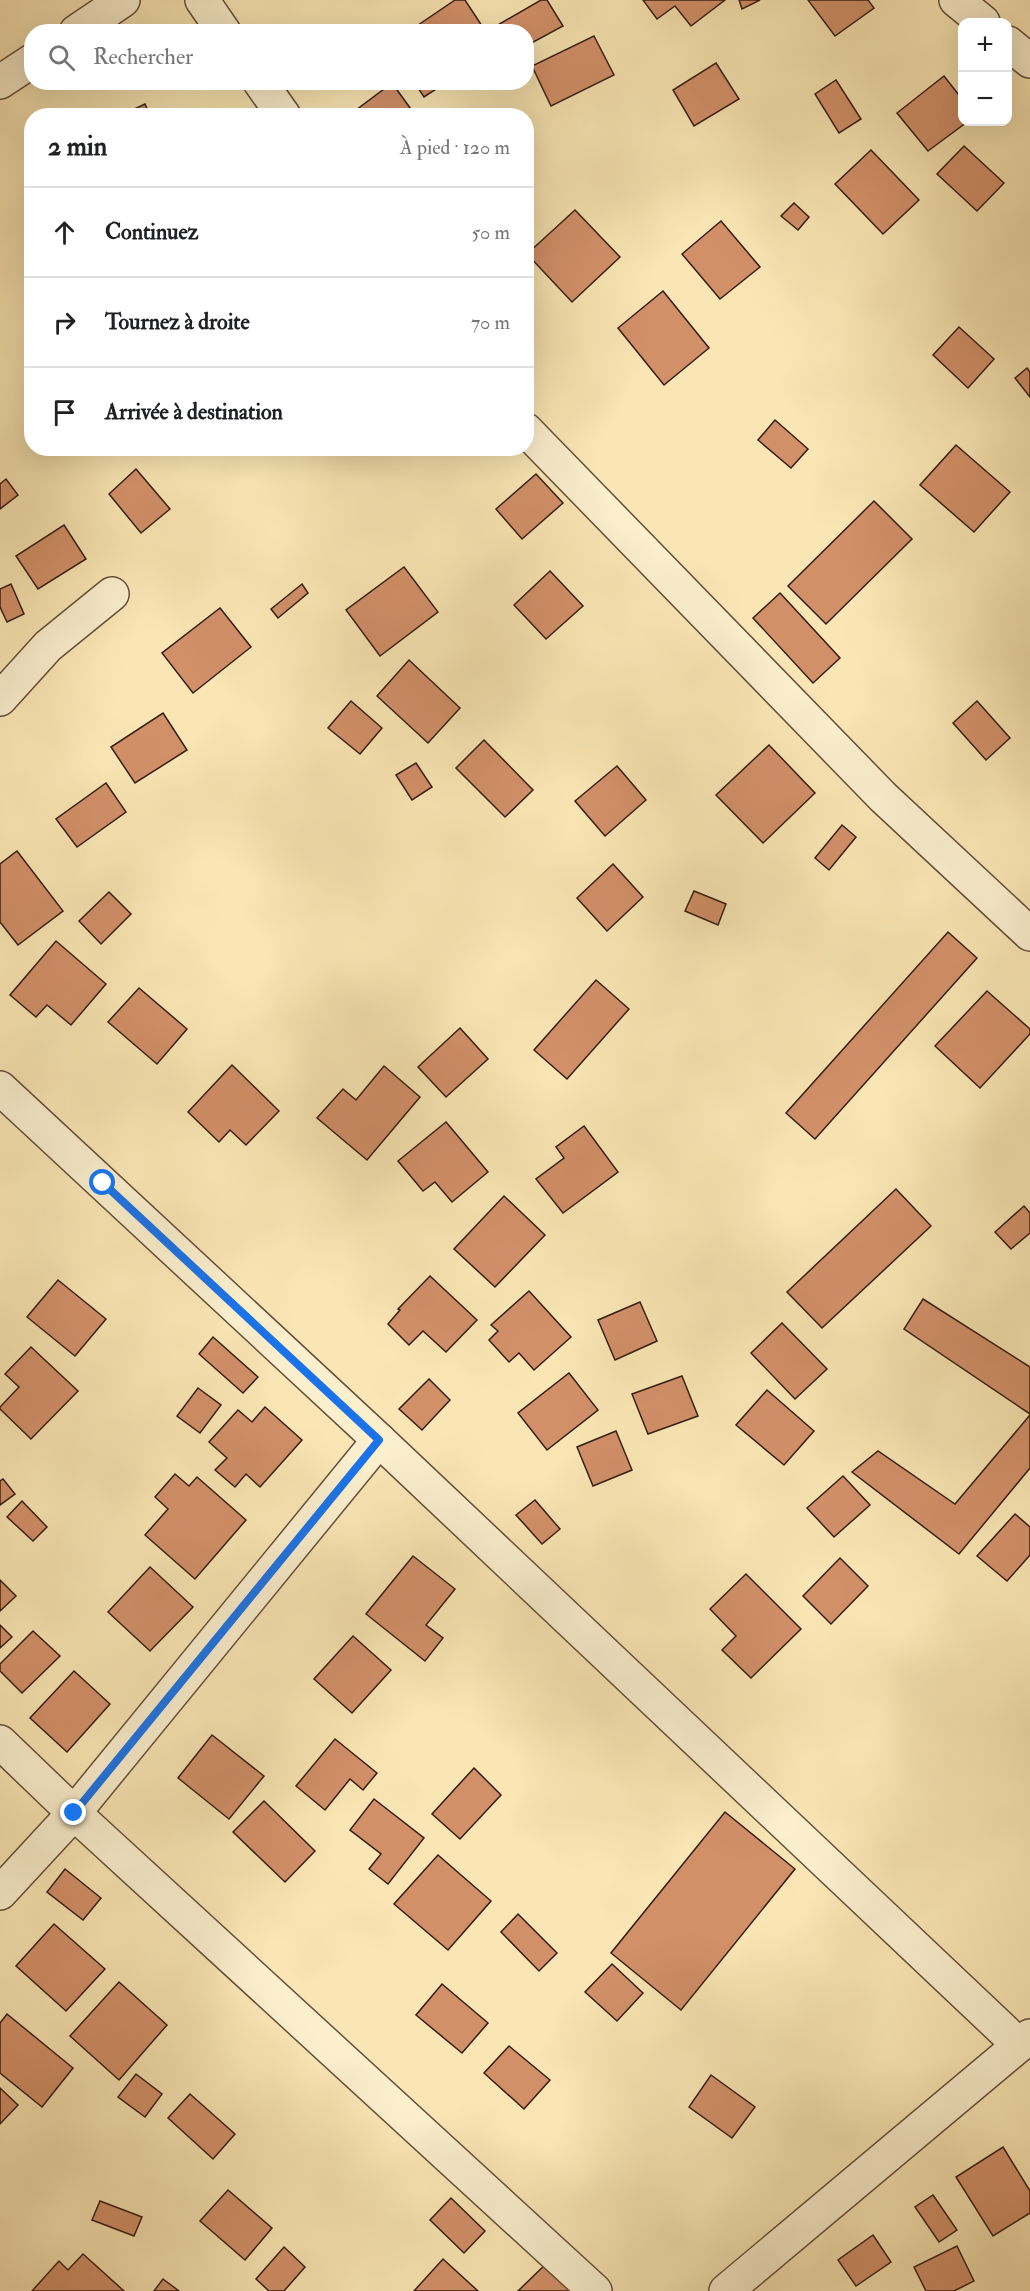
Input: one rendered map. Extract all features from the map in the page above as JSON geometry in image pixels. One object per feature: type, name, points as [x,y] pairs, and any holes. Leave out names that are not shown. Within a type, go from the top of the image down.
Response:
[{"type":"street","points":[[88,24],[123,0]]},
{"type":"street","points":[[202,0],[218,24]]},
{"type":"street","points":[[956,0],[978,18]]},
{"type":"street","points":[[1012,46],[1030,62]]},
{"type":"street","points":[[0,82],[24,66]]},
{"type":"street","points":[[266,90],[278,108]]},
{"type":"street","points":[[534,438],[883,797],[1030,934]]},
{"type":"street","points":[[0,699],[48,646],[112,594]]},
{"type":"street","points":[[0,1088],[1025,2040],[726,2291]]},
{"type":"street","points":[[0,1893],[74,1813],[379,1440]]},
{"type":"street","points":[[0,1742],[74,1813],[595,2291]]},
{"type":"building","points":[[455,0],[465,0],[481,24],[420,24]]},
{"type":"building","points":[[541,0],[547,0],[563,26],[534,42],[534,24],[499,24]]},
{"type":"building","points":[[643,0],[725,0],[691,26],[675,6],[657,19]]},
{"type":"building","points":[[739,0],[760,0],[742,9]]},
{"type":"building","points":[[808,0],[868,0],[874,8],[835,36]]},
{"type":"building","points":[[594,36],[614,75],[551,106],[534,70],[534,65]]},
{"type":"building","points":[[716,63],[739,99],[694,126],[673,90]]},
{"type":"building","points":[[944,76],[958,94],[958,126],[962,126],[928,151],[897,113]]},
{"type":"building","points":[[836,80],[861,119],[839,133],[815,94]]},
{"type":"building","points":[[383,90],[397,90],[410,108],[359,108]]},
{"type":"building","points":[[419,90],[435,90],[424,97]]},
{"type":"building","points":[[964,146],[1004,183],[977,211],[937,174]]},
{"type":"building","points":[[871,150],[919,200],[883,234],[835,184]]},
{"type":"building","points":[[794,203],[809,217],[798,230],[781,216]]},
{"type":"building","points":[[575,210],[620,257],[572,302],[534,261],[534,248]]},
{"type":"building","points":[[721,221],[760,267],[720,299],[682,254]]},
{"type":"building","points":[[663,291],[709,348],[664,385],[618,328]]},
{"type":"building","points":[[959,327],[994,359],[968,388],[933,355]]},
{"type":"building","points":[[1027,368],[1030,372],[1030,397],[1015,378]]},
{"type":"building","points":[[775,420],[808,449],[791,468],[758,440]]},
{"type":"building","points":[[956,445],[1010,492],[974,532],[920,485]]},
{"type":"building","points":[[136,469],[170,509],[141,533],[109,494]]},
{"type":"building","points":[[536,474],[563,503],[522,539],[496,509]]},
{"type":"building","points":[[6,479],[18,495],[0,509],[0,484]]},
{"type":"building","points":[[874,501],[912,539],[826,624],[788,586]]},
{"type":"building","points":[[64,525],[86,559],[38,589],[16,556]]},
{"type":"building","points":[[404,567],[438,612],[380,656],[346,610]]},
{"type":"building","points":[[550,571],[583,606],[546,639],[514,605]]},
{"type":"building","points":[[11,584],[24,614],[7,622],[0,607],[0,589]]},
{"type":"building","points":[[302,584],[308,593],[278,618],[271,609]]},
{"type":"building","points":[[780,593],[840,658],[813,683],[753,618]]},
{"type":"building","points":[[220,608],[251,647],[193,693],[162,653]]},
{"type":"building","points":[[409,660],[460,708],[428,743],[377,696]]},
{"type":"building","points":[[351,701],[382,728],[360,754],[328,728]]},
{"type":"building","points":[[977,701],[1010,738],[986,760],[953,723]]},
{"type":"building","points":[[163,713],[187,750],[135,783],[111,747]]},
{"type":"building","points":[[484,740],[533,790],[505,817],[456,768]]},
{"type":"building","points":[[769,745],[815,793],[763,843],[716,795]]},
{"type":"building","points":[[416,763],[432,787],[412,800],[396,775]]},
{"type":"building","points":[[617,766],[646,800],[605,836],[575,801]]},
{"type":"building","points":[[106,783],[126,812],[77,847],[56,819]]},
{"type":"building","points":[[842,825],[856,837],[829,870],[815,858]]},
{"type":"building","points":[[17,851],[63,911],[18,945],[0,922],[0,864]]},
{"type":"building","points":[[613,864],[643,897],[607,931],[577,898]]},
{"type":"building","points":[[694,891],[726,904],[718,925],[685,911]]},
{"type":"building","points":[[109,892],[131,914],[101,944],[79,921]]},
{"type":"building","points":[[948,932],[977,958],[815,1139],[786,1113]]},
{"type":"building","points":[[56,941],[106,984],[71,1025],[47,1005],[36,1017],[10,995]]},
{"type":"building","points":[[596,980],[629,1009],[567,1079],[534,1050]]},
{"type":"building","points":[[139,988],[187,1029],[157,1064],[108,1022]]},
{"type":"building","points":[[987,991],[1030,1029],[1030,1034],[980,1088],[935,1046]]},
{"type":"building","points":[[460,1028],[488,1059],[446,1097],[418,1067]]},
{"type":"building","points":[[232,1065],[279,1111],[246,1145],[230,1130],[219,1142],[188,1112]]},
{"type":"building","points":[[384,1066],[420,1097],[367,1160],[317,1118],[343,1089],[356,1100]]},
{"type":"building","points":[[446,1122],[488,1172],[452,1202],[435,1182],[423,1191],[398,1161]]},
{"type":"building","points":[[584,1126],[618,1172],[563,1213],[536,1179],[564,1158],[556,1147]]},
{"type":"building","points":[[896,1189],[931,1226],[822,1328],[787,1292]]},
{"type":"building","points":[[504,1196],[545,1235],[495,1287],[454,1249]]},
{"type":"building","points":[[1024,1206],[1030,1213],[1030,1233],[1011,1249],[995,1232]]},
{"type":"building","points":[[430,1276],[477,1320],[446,1352],[423,1331],[409,1345],[388,1324],[400,1310],[398,1309]]},
{"type":"building","points":[[58,1280],[106,1319],[75,1356],[27,1317]]},
{"type":"building","points":[[529,1291],[571,1337],[534,1370],[519,1353],[509,1362],[489,1340],[498,1331],[491,1325]]},
{"type":"building","points":[[923,1299],[1030,1367],[1030,1414],[904,1329]]},
{"type":"building","points":[[640,1302],[657,1341],[615,1360],[598,1320]]},
{"type":"building","points":[[782,1323],[827,1369],[795,1399],[751,1353]]},
{"type":"building","points":[[213,1337],[258,1377],[243,1393],[199,1354]]},
{"type":"building","points":[[31,1347],[78,1391],[31,1439],[0,1407],[19,1387],[5,1374]]},
{"type":"building","points":[[569,1373],[598,1410],[547,1450],[518,1413]]},
{"type":"building","points":[[682,1376],[698,1416],[648,1434],[632,1394]]},
{"type":"building","points":[[429,1379],[450,1400],[422,1430],[399,1409]]},
{"type":"building","points":[[198,1388],[221,1405],[200,1433],[177,1416]]},
{"type":"building","points":[[767,1390],[814,1431],[784,1465],[736,1425]]},
{"type":"building","points":[[265,1407],[302,1440],[260,1487],[246,1474],[235,1487],[215,1470],[227,1458],[209,1442],[238,1410],[252,1422]]},
{"type":"building","points":[[1030,1415],[1030,1468],[959,1554],[852,1472],[878,1451],[955,1504]]},
{"type":"building","points":[[616,1431],[632,1470],[593,1486],[577,1447]]},
{"type":"building","points":[[175,1474],[189,1486],[197,1477],[246,1520],[195,1579],[145,1535],[168,1509],[155,1497]]},
{"type":"building","points":[[843,1476],[870,1505],[834,1537],[807,1508]]},
{"type":"building","points":[[3,1479],[15,1494],[0,1505],[0,1481]]},
{"type":"building","points":[[535,1500],[560,1529],[542,1544],[516,1515]]},
{"type":"building","points":[[22,1501],[47,1527],[33,1541],[7,1517]]},
{"type":"building","points":[[1015,1514],[1030,1527],[1030,1555],[1007,1581],[977,1556]]},
{"type":"building","points":[[413,1556],[455,1589],[426,1625],[443,1638],[425,1661],[366,1614]]},
{"type":"building","points":[[840,1558],[868,1586],[831,1624],[803,1596]]},
{"type":"building","points":[[150,1567],[193,1607],[150,1651],[108,1612]]},
{"type":"building","points":[[746,1574],[801,1629],[751,1678],[722,1650],[736,1636],[710,1609]]},
{"type":"building","points":[[0,1580],[16,1596],[0,1611]]},
{"type":"building","points":[[0,1625],[12,1637],[0,1648]]},
{"type":"building","points":[[33,1631],[60,1656],[22,1693],[0,1671],[0,1664]]},
{"type":"building","points":[[353,1636],[391,1670],[352,1713],[314,1679]]},
{"type":"building","points":[[74,1671],[110,1704],[67,1752],[30,1718]]},
{"type":"building","points":[[212,1735],[264,1776],[229,1819],[178,1778]]},
{"type":"building","points":[[335,1739],[377,1773],[363,1790],[350,1779],[325,1810],[296,1786]]},
{"type":"building","points":[[474,1768],[501,1795],[460,1839],[432,1814]]},
{"type":"building","points":[[374,1799],[424,1838],[388,1884],[369,1869],[381,1854],[350,1830]]},
{"type":"building","points":[[264,1801],[315,1851],[285,1882],[233,1832]]},
{"type":"building","points":[[725,1812],[795,1869],[681,2010],[611,1953]]},
{"type":"building","points":[[438,1855],[491,1901],[448,1950],[394,1904]]},
{"type":"building","points":[[65,1869],[101,1898],[83,1920],[47,1892]]},
{"type":"building","points":[[518,1914],[557,1953],[539,1971],[501,1932]]},
{"type":"building","points":[[54,1924],[105,1969],[66,2011],[16,1966]]},
{"type":"building","points":[[612,1964],[643,1993],[617,2021],[585,1992]]},
{"type":"building","points":[[119,1982],[167,2025],[119,2080],[70,2036]]},
{"type":"building","points":[[442,1984],[488,2023],[462,2053],[416,2015]]},
{"type":"building","points":[[7,2014],[73,2068],[42,2107],[0,2073],[0,2023]]},
{"type":"building","points":[[509,2046],[550,2080],[524,2109],[484,2073]]},
{"type":"building","points":[[136,2074],[162,2094],[145,2117],[118,2097]]},
{"type":"building","points":[[711,2075],[755,2107],[732,2138],[689,2107]]},
{"type":"building","points":[[0,2088],[18,2105],[0,2124]]},
{"type":"building","points":[[190,2094],[235,2134],[213,2159],[168,2118]]},
{"type":"building","points":[[1003,2147],[1030,2191],[1030,2213],[993,2236],[956,2177]]},
{"type":"building","points":[[228,2190],[272,2228],[245,2260],[200,2221]]},
{"type":"building","points":[[933,2195],[957,2230],[939,2242],[915,2207]]},
{"type":"building","points":[[451,2198],[485,2231],[464,2253],[430,2220]]},
{"type":"building","points":[[100,2201],[142,2217],[134,2236],[92,2220]]},
{"type":"building","points":[[873,2235],[891,2262],[856,2286],[838,2260]]},
{"type":"building","points":[[957,2246],[974,2281],[954,2291],[926,2291],[914,2267]]},
{"type":"building","points":[[284,2247],[305,2267],[284,2291],[269,2291],[256,2279]]},
{"type":"building","points":[[83,2254],[124,2291],[32,2291],[59,2261],[68,2270]]},
{"type":"building","points":[[443,2259],[478,2291],[414,2291]]},
{"type":"building","points":[[550,2260],[581,2291],[518,2291]]},
{"type":"building","points":[[163,2279],[179,2291],[154,2291]]},
{"type":"route","points":[[74,1813],[379,1440],[103,1183]]}]
